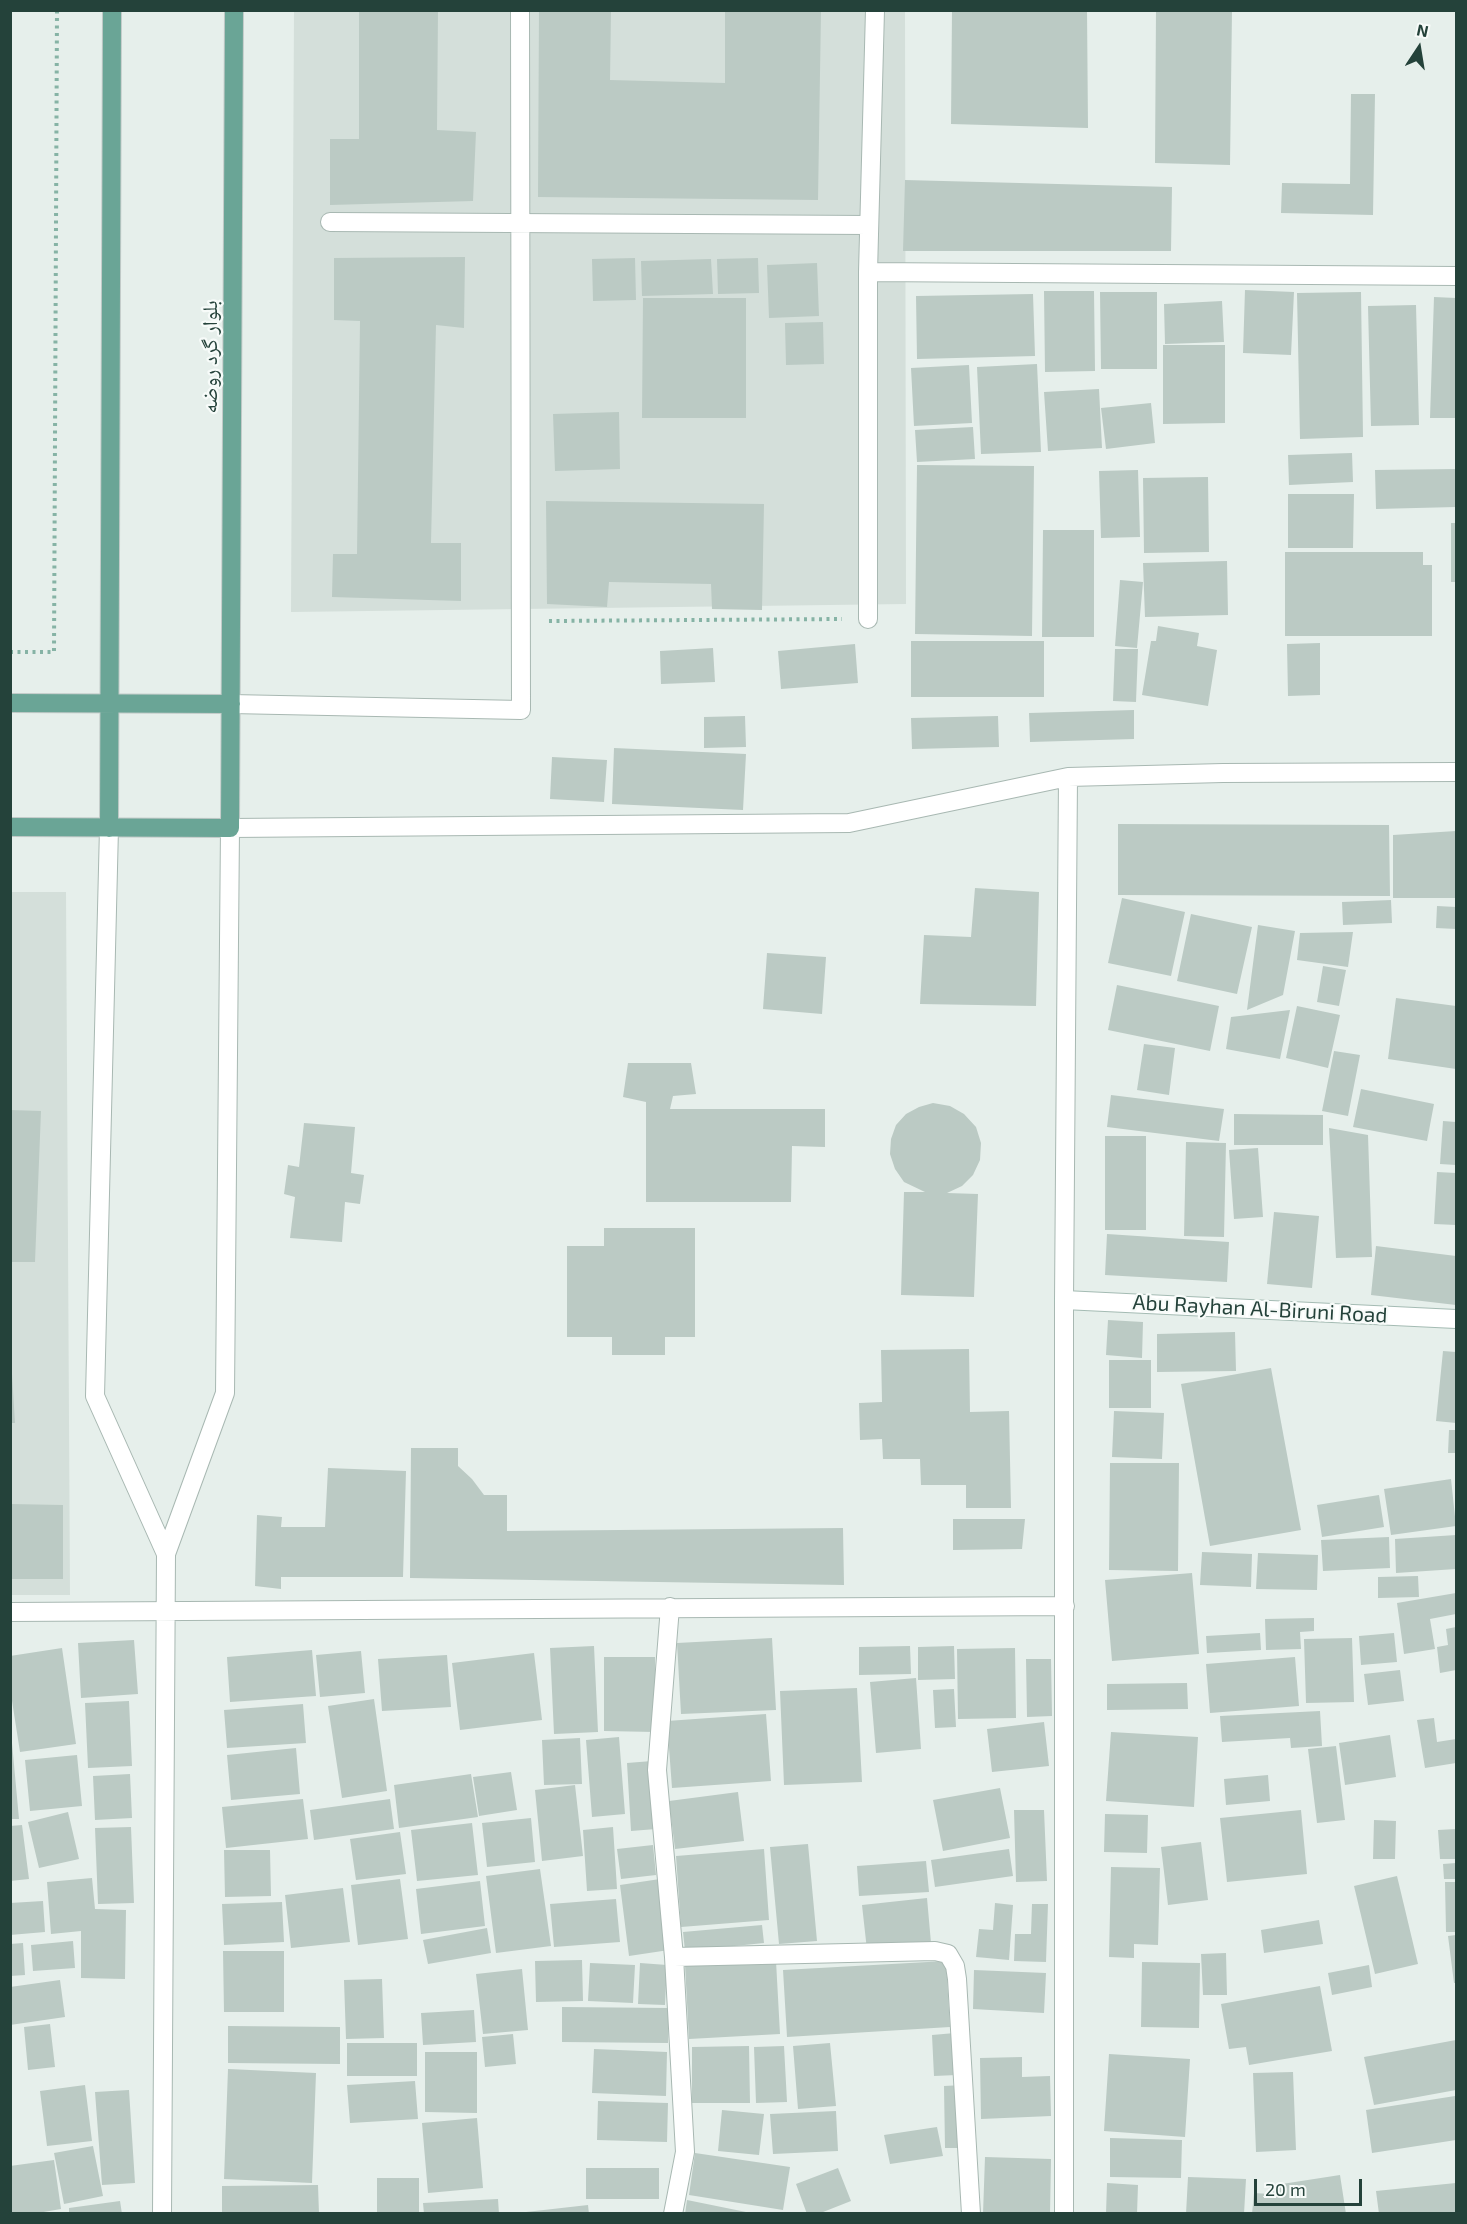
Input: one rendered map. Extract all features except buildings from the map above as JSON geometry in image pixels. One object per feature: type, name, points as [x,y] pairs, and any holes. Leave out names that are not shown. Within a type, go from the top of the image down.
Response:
[{"type":"main road","points":[[109,828],[112,10]]},
{"type":"main road","name":"بلوار گرد روضه","points":[[230,828],[234,10]]},
{"type":"main road","points":[[10,703],[231,705]]},
{"type":"main road","points":[[10,827],[230,828]]},
{"type":"street","points":[[231,705],[521,710],[520,10]]},
{"type":"street","points":[[868,619],[868,272],[875,10]]},
{"type":"street","points":[[330,222],[869,225]]},
{"type":"street","points":[[868,272],[1456,276]]},
{"type":"street","points":[[162,2214],[166,1554],[225,1393],[230,828],[849,823],[1068,777],[1223,773],[1456,772]]},
{"type":"street","points":[[1064,2214],[1064,1300],[1068,777]]},
{"type":"street","points":[[109,828],[95,1396],[166,1554]]},
{"type":"street","name":"Abu Rayhan Al-Biruni Road","points":[[1064,1300],[1456,1319]]},
{"type":"street","points":[[10,1612],[670,1606],[1065,1606]]},
{"type":"street","points":[[670,1606],[657,1770],[674,1957],[685,2152],[674,2214]]},
{"type":"street","points":[[674,1957],[934,1951],[948,1954],[955,1966],[957,1979],[971,2214]]},
{"type":"path","points":[[10,652],[54,652],[57,10]]},
{"type":"path","points":[[521,621],[868,619]]},
{"type":"shaded area","points":[[294,11],[905,11],[906,604],[291,612]]},
{"type":"shaded area","points":[[10,892],[66,892],[70,1595],[11,1595]]}]
